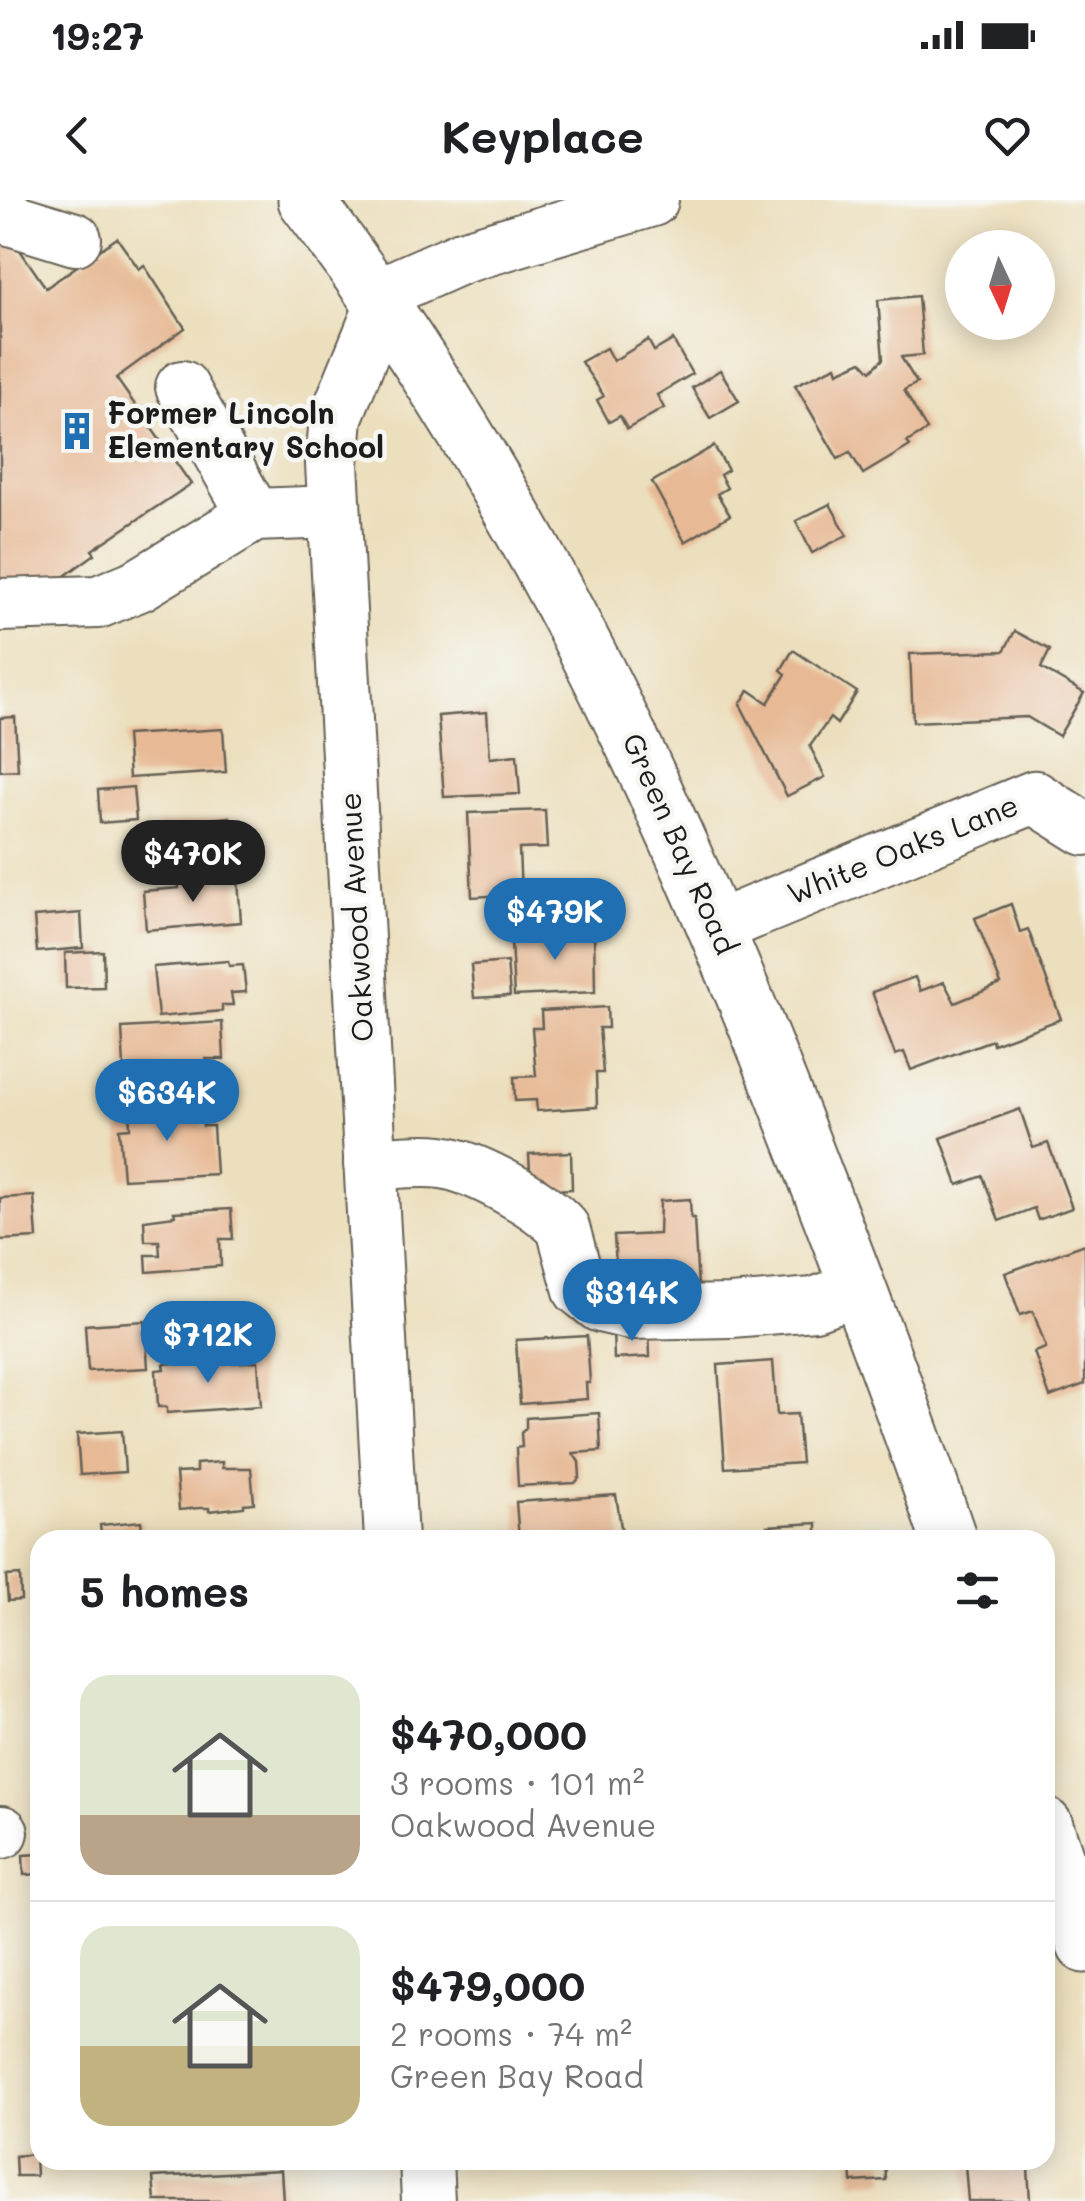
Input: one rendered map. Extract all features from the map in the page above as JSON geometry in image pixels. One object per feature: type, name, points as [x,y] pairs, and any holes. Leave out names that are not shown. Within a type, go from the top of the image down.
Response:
[{"type":"main road","name":"Green Bay Road","points":[[306,200],[383,302],[464,427],[623,718],[717,927],[901,1399],[946,1530]]},
{"type":"main road","points":[[1055,1856],[1085,1945]]},
{"type":"street","points":[[383,302],[401,284],[462,257],[652,200]]},
{"type":"street","points":[[0,216],[74,239]]},
{"type":"street","name":"Oakwood Avenue","points":[[383,302],[336,418],[332,464],[390,1530]]},
{"type":"street","points":[[182,386],[254,516]]},
{"type":"street","points":[[0,605],[98,602],[138,585],[254,516],[334,512]]},
{"type":"street","name":"White Oaks Lane","points":[[717,927],[1034,797],[1085,829]]},
{"type":"street","points":[[370,1164],[440,1162],[471,1170],[506,1189],[563,1228],[580,1290],[600,1306],[630,1313],[731,1311],[814,1304],[858,1288]]},
{"type":"street","points":[[426,2170],[428,2201]]},
{"type":"building","name":"Former Lincoln Elementary School","points":[[11,237],[46,288],[117,238],[139,269],[144,265],[185,328],[116,378],[191,484],[92,550],[95,554],[48,588],[0,590],[0,245]]},
{"type":"building","points":[[918,296],[923,355],[901,357],[917,383],[904,390],[927,430],[907,442],[910,446],[863,474],[850,452],[838,459],[795,385],[836,366],[838,372],[862,361],[871,371],[883,359],[878,300]]},
{"type":"building","points":[[648,340],[654,351],[673,340],[692,374],[657,395],[664,408],[627,429],[620,416],[609,422],[597,400],[604,396],[581,362],[606,348],[613,361]]},
{"type":"building","points":[[720,370],[739,401],[710,418],[692,388]]},
{"type":"building","points":[[714,446],[728,470],[720,475],[727,488],[717,494],[730,515],[685,542],[652,482]]},
{"type":"building","points":[[830,504],[847,535],[812,553],[796,521]]},
{"type":"building","points":[[1015,631],[1050,650],[1041,668],[1084,693],[1059,736],[1027,717],[913,722],[910,654],[1004,651]]},
{"type":"building","points":[[793,650],[857,692],[837,724],[830,718],[810,746],[825,777],[787,796],[740,704],[749,690],[768,703],[786,674],[781,670]]},
{"type":"building","points":[[487,712],[490,758],[517,755],[520,794],[444,797],[438,716]]},
{"type":"building","points":[[15,717],[18,770],[0,771],[0,718]]},
{"type":"building","points":[[223,729],[226,772],[129,778],[126,735]]},
{"type":"building","points":[[133,787],[136,820],[100,823],[98,790]]},
{"type":"building","points":[[545,810],[547,848],[519,849],[521,894],[472,897],[468,813]]},
{"type":"building","points":[[230,817],[232,851],[159,860],[157,825]]},
{"type":"building","points":[[238,880],[241,922],[146,930],[143,891],[179,888],[179,882]]},
{"type":"building","points":[[1011,904],[1020,932],[1028,929],[1061,1019],[911,1070],[904,1052],[895,1055],[872,992],[915,977],[920,991],[944,982],[955,1003],[1001,984],[975,918]]},
{"type":"building","points":[[81,913],[83,948],[37,952],[34,917]]},
{"type":"building","points":[[594,927],[595,992],[514,996],[511,941],[539,936],[539,930]]},
{"type":"building","points":[[103,951],[104,987],[66,988],[65,953]]},
{"type":"building","points":[[228,961],[229,966],[243,965],[246,992],[231,993],[233,1005],[222,1005],[222,1011],[158,1017],[153,967]]},
{"type":"building","points":[[507,962],[510,996],[474,998],[471,965]]},
{"type":"building","points":[[607,1007],[608,1028],[599,1028],[603,1073],[596,1073],[597,1107],[537,1111],[536,1100],[515,1101],[514,1077],[536,1076],[532,1028],[542,1028],[541,1011]]},
{"type":"building","points":[[222,1022],[224,1059],[206,1059],[208,1092],[137,1096],[135,1067],[124,1068],[122,1028]]},
{"type":"building","points":[[202,1106],[203,1126],[213,1126],[216,1174],[123,1179],[119,1129],[130,1128],[129,1109]]},
{"type":"building","points":[[1020,1109],[1033,1148],[1048,1143],[1072,1208],[1038,1220],[1034,1208],[999,1221],[983,1176],[958,1185],[941,1138]]},
{"type":"building","points":[[571,1152],[572,1189],[531,1191],[529,1154]]},
{"type":"building","points":[[34,1196],[37,1238],[0,1240],[0,1198]]},
{"type":"building","points":[[690,1199],[698,1288],[618,1293],[614,1236],[659,1234],[660,1201]]},
{"type":"building","points":[[231,1209],[233,1239],[220,1239],[221,1266],[147,1272],[146,1255],[160,1255],[159,1241],[145,1241],[144,1220],[175,1216],[174,1212]]},
{"type":"building","points":[[1085,1244],[1085,1384],[1050,1397],[1034,1352],[1046,1348],[1033,1311],[1020,1315],[1005,1273]]},
{"type":"building","points":[[145,1321],[148,1368],[88,1371],[85,1325]]},
{"type":"building","points":[[649,1328],[650,1357],[614,1359],[613,1330]]},
{"type":"building","points":[[587,1336],[587,1399],[520,1404],[516,1340]]},
{"type":"building","points":[[215,1359],[216,1364],[258,1361],[261,1406],[167,1413],[167,1407],[158,1407],[156,1370],[165,1369],[164,1364]]},
{"type":"building","points":[[773,1361],[777,1415],[797,1414],[801,1463],[725,1468],[718,1365]]},
{"type":"building","points":[[599,1413],[601,1451],[573,1453],[579,1462],[580,1477],[575,1483],[518,1486],[516,1448],[522,1447],[526,1418]]},
{"type":"building","points":[[122,1431],[125,1472],[80,1475],[77,1434]]},
{"type":"building","points":[[222,1462],[222,1468],[251,1468],[254,1503],[209,1511],[179,1510],[176,1473],[196,1472],[196,1464]]},
{"type":"building","points":[[616,1495],[621,1530],[518,1530],[516,1502]]},
{"type":"building","points":[[141,1521],[142,1530],[101,1530],[100,1525]]},
{"type":"building","points":[[817,1523],[817,1530],[767,1530],[767,1526]]},
{"type":"building","points":[[20,1575],[21,1600],[8,1601],[6,1576]]},
{"type":"building","points":[[23,1855],[30,1855],[30,1875],[24,1875]]},
{"type":"building","points":[[30,2154],[30,2170],[36,2170],[36,2176],[16,2176],[15,2156]]},
{"type":"building","points":[[281,2170],[283,2201],[155,2201],[153,2177]]},
{"type":"building","points":[[851,2170],[886,2170],[886,2180],[852,2182]]},
{"type":"building","points":[[965,2170],[1028,2170],[1030,2201],[968,2201]]},
{"type":"place","name":"Former Lincoln Elementary School","points":[[77,431]]}]
